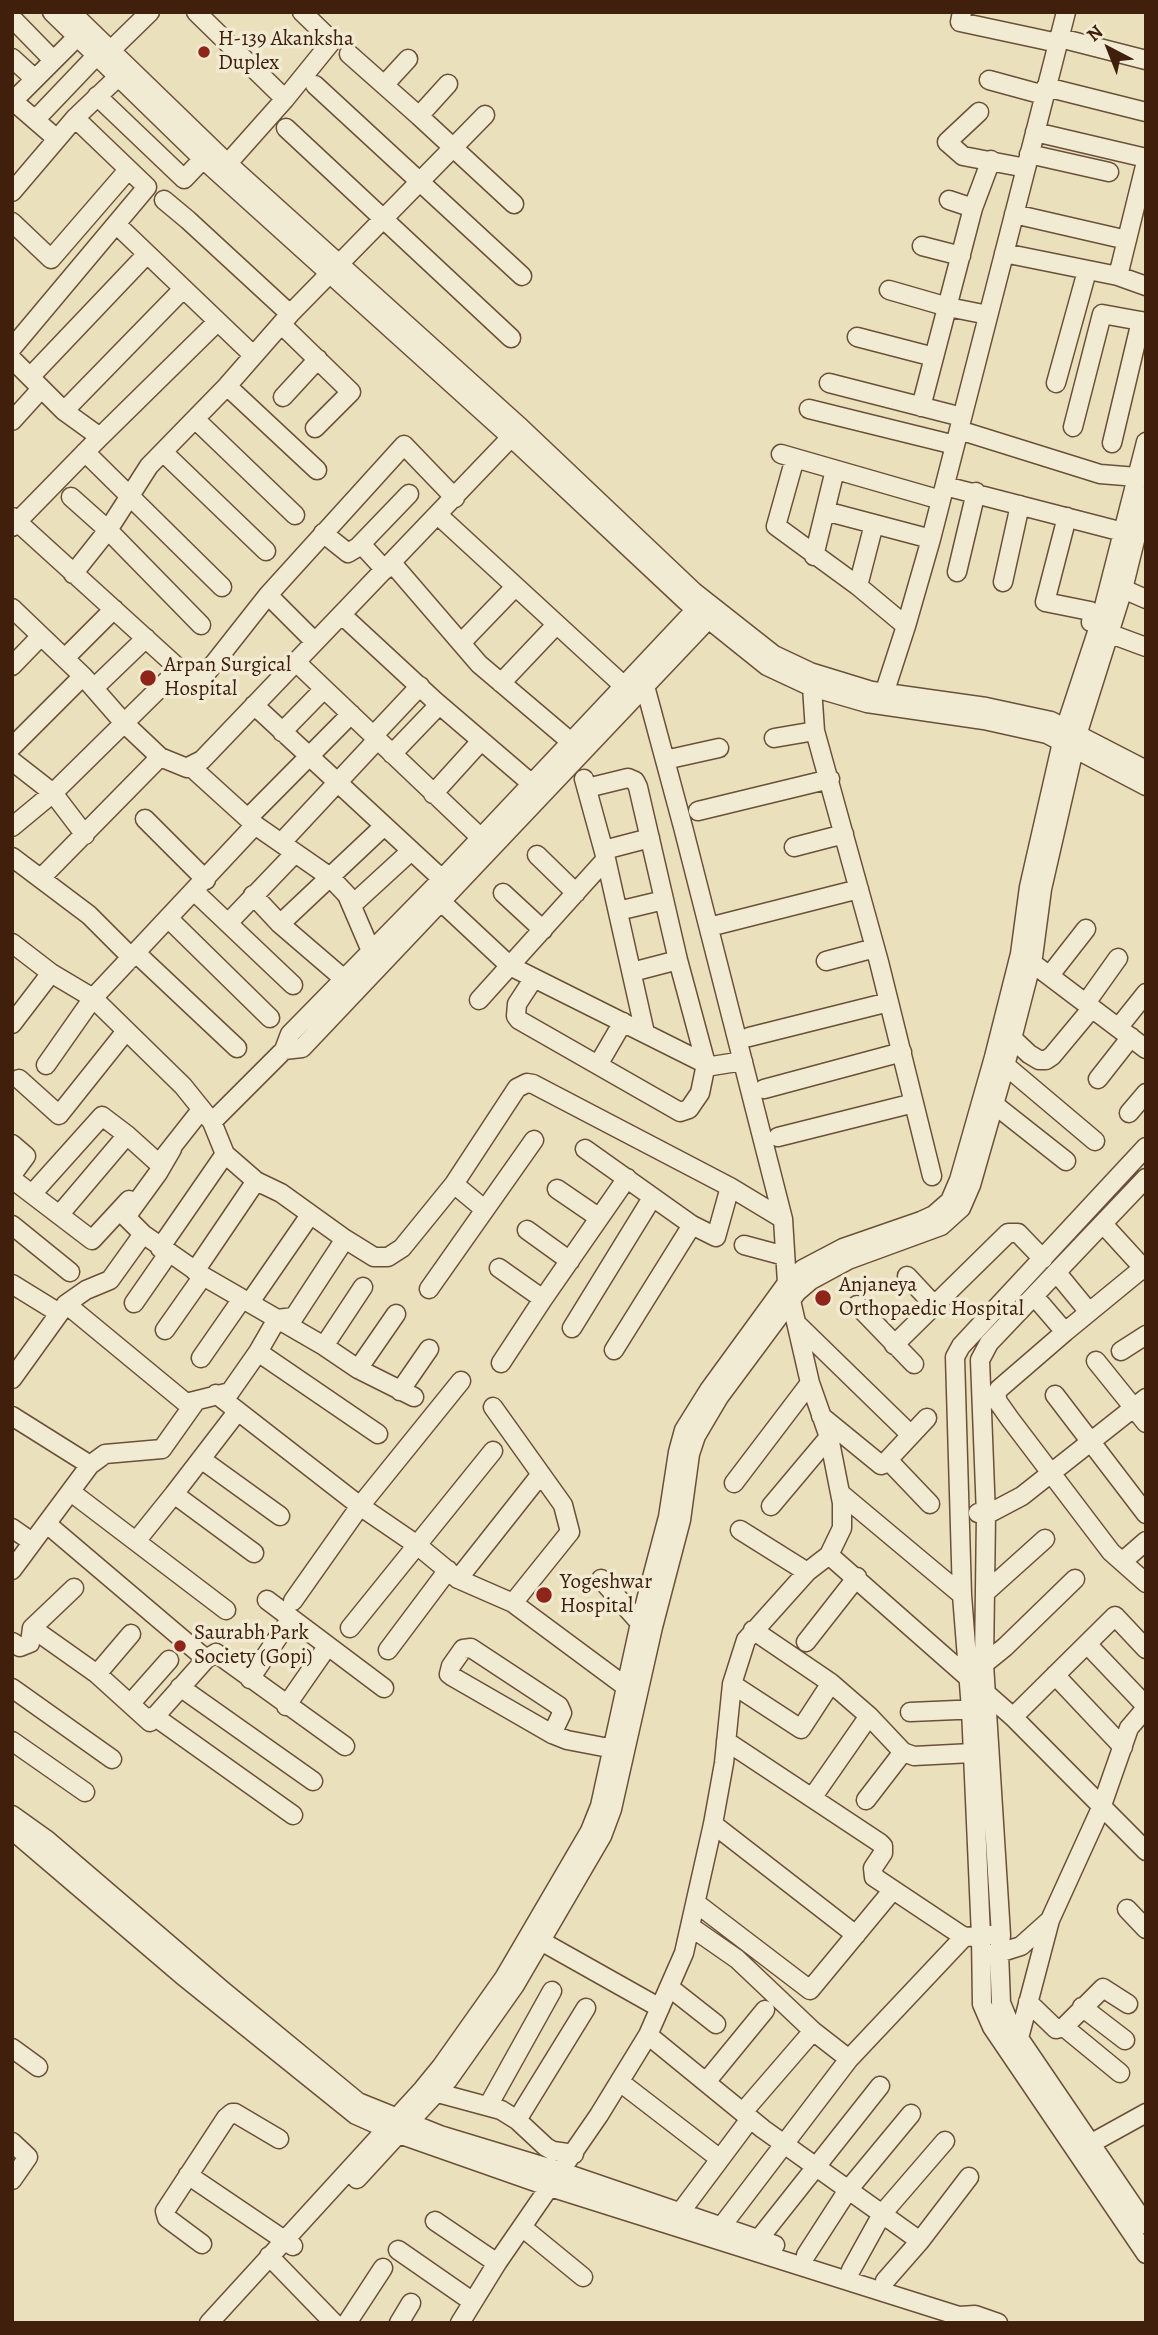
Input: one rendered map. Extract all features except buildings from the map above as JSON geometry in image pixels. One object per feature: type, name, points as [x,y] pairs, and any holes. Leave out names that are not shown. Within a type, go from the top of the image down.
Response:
[{"type":"street","points":[[52,12],[77,37],[104,53],[118,77],[203,159],[223,168]]},
{"type":"street","points":[[71,12],[104,53],[223,168],[516,432],[767,666],[812,687],[1070,738],[1146,770]]},
{"type":"street","points":[[36,120],[150,12]]},
{"type":"street","points":[[196,12],[285,99]]},
{"type":"street","points":[[223,168],[285,99],[332,41],[302,12]]},
{"type":"street","points":[[962,12],[960,22],[1146,60]]},
{"type":"street","points":[[882,700],[931,539],[1066,12]]},
{"type":"street","points":[[12,18],[53,60]]},
{"type":"street","points":[[57,139],[13,101],[77,37]]},
{"type":"street","points":[[349,54],[514,204]]},
{"type":"street","points":[[12,58],[35,79]]},
{"type":"street","points":[[384,85],[408,59]]},
{"type":"street","points":[[12,192],[75,118],[118,77]]},
{"type":"street","points":[[989,80],[1146,112]]},
{"type":"street","points":[[419,116],[448,84]]},
{"type":"street","points":[[315,85],[522,276]]},
{"type":"street","points":[[97,96],[184,179],[203,159]]},
{"type":"street","points":[[979,111],[947,142],[963,156],[1109,172]]},
{"type":"street","points":[[73,574],[108,530],[149,466],[227,386],[285,319],[485,115]]},
{"type":"street","points":[[12,348],[147,187],[75,118]]},
{"type":"street","points":[[286,128],[512,338]]},
{"type":"street","points":[[1035,132],[1146,160],[1118,276]]},
{"type":"street","points":[[921,407],[973,208],[991,160]]},
{"type":"street","points":[[12,222],[51,260],[128,170]]},
{"type":"street","points":[[164,200],[188,219],[351,392],[315,428]]},
{"type":"street","points":[[948,200],[973,208]]},
{"type":"street","points":[[1014,214],[1127,240]]},
{"type":"street","points":[[116,224],[253,355]]},
{"type":"street","points":[[922,246],[961,256]]},
{"type":"street","points":[[1004,253],[1118,276],[1146,286]]},
{"type":"street","points":[[12,421],[36,382],[147,254]]},
{"type":"street","points":[[1056,383],[1087,271]]},
{"type":"street","points":[[64,411],[183,289]]},
{"type":"street","points":[[889,290],[988,315]]},
{"type":"street","points":[[1073,427],[1102,314],[1144,322],[1112,443]]},
{"type":"street","points":[[218,321],[14,522],[197,685],[268,595],[404,445],[455,498]]},
{"type":"street","points":[[857,337],[934,357]]},
{"type":"street","points":[[12,359],[64,411],[100,437]]},
{"type":"street","points":[[283,397],[318,359]]},
{"type":"street","points":[[829,383],[921,407],[959,431]]},
{"type":"street","points":[[227,386],[317,470]]},
{"type":"street","points":[[809,409],[959,431],[1100,474],[1137,477]]},
{"type":"street","points":[[195,419],[295,515]]},
{"type":"street","points":[[12,608],[89,682],[124,723],[160,757],[187,768],[202,760],[516,432]]},
{"type":"street","points":[[1116,586],[1122,532],[1138,515],[1137,477],[1146,442]]},
{"type":"street","points":[[85,452],[222,587]]},
{"type":"street","points":[[163,452],[266,551]]},
{"type":"street","points":[[906,626],[858,586],[776,526],[788,456],[835,470],[943,493],[976,492],[1122,532]]},
{"type":"street","points":[[814,556],[835,470]]},
{"type":"street","points":[[957,572],[976,492]]},
{"type":"street","points":[[323,533],[348,553],[361,544],[409,494]]},
{"type":"street","points":[[536,1938],[588,1861],[612,1810],[640,1623],[679,1495],[678,1452],[684,1430],[704,1386],[819,1260],[843,1248],[934,1215],[950,1201],[959,1180],[1000,1061],[1026,958],[1042,889],[1070,738],[1102,629],[1146,496]]},
{"type":"street","points":[[71,497],[108,530],[201,625]]},
{"type":"street","points":[[1003,582],[1020,505]]},
{"type":"street","points":[[825,511],[931,539]]},
{"type":"street","points":[[438,515],[624,686]]},
{"type":"street","points":[[1067,517],[1045,602],[1090,611],[1091,622],[1146,647]]},
{"type":"street","points":[[858,586],[874,524]]},
{"type":"street","points":[[361,544],[388,566],[479,664],[571,742]]},
{"type":"street","points":[[1116,586],[1146,599]]},
{"type":"street","points":[[461,643],[515,587]]},
{"type":"street","points":[[268,595],[315,642]]},
{"type":"street","points":[[65,658],[114,609]]},
{"type":"street","points":[[123,1214],[158,1163],[206,1116],[284,1050],[290,1034],[371,951],[438,890],[707,610]]},
{"type":"street","points":[[707,610],[774,655],[810,672],[859,688],[882,700]]},
{"type":"street","points":[[342,615],[439,705],[532,784]]},
{"type":"street","points":[[502,684],[556,625]]},
{"type":"street","points":[[12,666],[40,637]]},
{"type":"street","points":[[12,747],[146,638]]},
{"type":"street","points":[[296,662],[481,838]]},
{"type":"street","points":[[12,827],[53,793],[178,670]]},
{"type":"street","points":[[284,1050],[302,1048],[481,838],[624,686],[641,679]]},
{"type":"street","points":[[460,2323],[497,2263],[574,2154],[648,2035],[684,1952],[691,1927],[713,1825],[732,1684],[746,1640],[807,1572],[829,1555],[842,1528],[840,1493],[829,1437],[810,1383],[789,1291],[783,1219],[665,760],[666,728],[641,679]]},
{"type":"street","points":[[229,922],[253,895],[337,782],[419,686]]},
{"type":"street","points":[[812,687],[815,731],[890,1002],[932,1175]]},
{"type":"street","points":[[282,732],[324,689]]},
{"type":"street","points":[[254,705],[411,851],[438,890],[510,966],[706,1064],[712,1066],[743,1061]]},
{"type":"street","points":[[392,754],[439,705]]},
{"type":"street","points":[[46,1065],[93,998],[200,886],[251,822],[309,756],[351,714]]},
{"type":"street","points":[[774,738],[815,731]]},
{"type":"street","points":[[1070,738],[1146,786]]},
{"type":"street","points":[[433,794],[481,741]]},
{"type":"street","points":[[665,760],[719,748]]},
{"type":"street","points":[[41,878],[160,757]]},
{"type":"street","points":[[12,761],[53,793],[85,835]]},
{"type":"street","points":[[190,766],[251,822],[330,877],[347,895],[371,951]]},
{"type":"street","points":[[534,978],[517,1004],[516,1016],[680,1112],[685,1112],[700,1093],[706,1064],[635,781],[628,778],[585,784],[605,855],[645,1034]]},
{"type":"street","points":[[698,811],[830,779]]},
{"type":"street","points":[[145,819],[229,922],[293,985]]},
{"type":"street","points":[[280,925],[384,826]]},
{"type":"street","points":[[794,847],[844,834]]},
{"type":"street","points":[[479,1000],[576,893],[605,855],[650,838]]},
{"type":"street","points":[[352,905],[411,851]]},
{"type":"street","points":[[537,855],[576,893]]},
{"type":"street","points":[[12,857],[89,915],[237,1048]]},
{"type":"street","points":[[709,927],[859,889]]},
{"type":"street","points":[[503,893],[543,930]]},
{"type":"street","points":[[253,895],[280,925],[344,979]]},
{"type":"street","points":[[618,911],[664,900]]},
{"type":"street","points":[[169,919],[270,1018]]},
{"type":"street","points":[[1050,975],[1086,929]]},
{"type":"street","points":[[12,943],[51,973],[93,998],[183,1086],[206,1116],[225,1154],[256,1181],[267,1185],[374,1257],[382,1259],[396,1254],[454,1184],[517,1088],[527,1083],[730,1187],[783,1219]]},
{"type":"street","points":[[826,961],[875,948]]},
{"type":"street","points":[[1026,958],[1146,1049]]},
{"type":"street","points":[[209,2323],[273,2261],[430,2091],[448,2080],[515,1985],[600,1806],[696,1436],[789,1291],[848,1260],[926,1233],[950,1220],[961,1208],[971,1185],[995,1105],[1000,1061],[1012,1038],[1026,958]]},
{"type":"street","points":[[1012,1038],[1039,1060],[1052,1056],[1089,1006],[1118,958]]},
{"type":"street","points":[[632,972],[678,960]]},
{"type":"street","points":[[12,1024],[51,973]]},
{"type":"street","points":[[1098,1079],[1146,993]]},
{"type":"street","points":[[749,1037],[890,1002]]},
{"type":"street","points":[[598,1065],[622,1022]]},
{"type":"street","points":[[19,1079],[59,1115],[126,1031]]},
{"type":"street","points":[[764,1089],[902,1052]]},
{"type":"street","points":[[1000,1061],[1095,1141]]},
{"type":"street","points":[[1129,1113],[1146,1093]]},
{"type":"street","points":[[778,1138],[914,1103]]},
{"type":"street","points":[[995,1105],[1066,1161]]},
{"type":"street","points":[[32,1194],[102,1116],[158,1163]]},
{"type":"street","points":[[60,1214],[127,1135]]},
{"type":"street","points":[[429,1289],[534,1140]]},
{"type":"street","points":[[12,1144],[26,1156],[12,1177],[92,1240],[123,1214],[158,1173],[172,1149]]},
{"type":"street","points":[[967,1677],[962,1595],[956,1357],[961,1346],[1146,1147]]},
{"type":"street","points":[[584,1149],[692,1225],[716,1237],[730,1187]]},
{"type":"street","points":[[134,1303],[225,1154]]},
{"type":"street","points":[[501,1363],[627,1178]]},
{"type":"street","points":[[1146,1178],[989,1343],[979,1360],[986,1515],[982,1704],[1001,1935],[990,1954],[980,1995],[988,2021],[1146,2254]]},
{"type":"street","points":[[165,1330],[256,1181]]},
{"type":"street","points":[[454,1184],[484,1209]]},
{"type":"street","points":[[557,1189],[598,1217]]},
{"type":"street","points":[[572,1328],[652,1198]]},
{"type":"street","points":[[123,1214],[164,1251],[199,1274],[324,1346],[358,1369],[407,1394],[429,1349]]},
{"type":"street","points":[[201,1359],[310,1215]]},
{"type":"street","points":[[1103,1224],[1144,1269],[1065,1332],[999,1389],[996,1395],[998,1402],[1111,1552],[1146,1583]]},
{"type":"street","points":[[12,1225],[70,1272]]},
{"type":"street","points":[[614,1350],[692,1225]]},
{"type":"street","points":[[1073,1226],[1088,1240]]},
{"type":"street","points":[[527,1230],[570,1261]]},
{"type":"street","points":[[894,1345],[1008,1233],[1018,1233],[1043,1259]]},
{"type":"street","points":[[12,1379],[63,1309],[86,1290],[110,1280],[144,1234]]},
{"type":"street","points":[[277,1319],[294,1317],[345,1239]]},
{"type":"street","points":[[744,1245],[785,1256]]},
{"type":"street","points":[[499,1268],[543,1299]]},
{"type":"street","points":[[1057,1273],[1089,1312]]},
{"type":"street","points":[[907,1276],[934,1305]]},
{"type":"street","points":[[12,1284],[63,1309],[186,1404],[230,1392],[277,1319]]},
{"type":"street","points":[[324,1346],[363,1287]]},
{"type":"street","points":[[1041,1304],[1065,1332]]},
{"type":"street","points":[[857,1305],[914,1364]]},
{"type":"street","points":[[358,1369],[396,1314]]},
{"type":"street","points":[[796,1323],[911,1435]]},
{"type":"street","points":[[1121,1352],[1146,1335]]},
{"type":"street","points":[[258,1352],[378,1434]]},
{"type":"street","points":[[1096,1362],[1139,1403],[1146,1423]]},
{"type":"street","points":[[250,1679],[359,1506],[461,1381]]},
{"type":"street","points":[[734,1483],[810,1383]]},
{"type":"street","points":[[216,1394],[359,1506],[417,1545],[453,1574],[513,1603],[631,1691]]},
{"type":"street","points":[[1055,1395],[1146,1514]]},
{"type":"street","points":[[12,1570],[90,1465],[105,1454],[162,1449],[196,1401]]},
{"type":"street","points":[[960,1509],[986,1515],[1022,1496],[1139,1403]]},
{"type":"street","points":[[493,1407],[566,1510],[570,1532],[513,1603]]},
{"type":"street","points":[[137,1540],[237,1412]]},
{"type":"street","points":[[12,1416],[90,1465]]},
{"type":"street","points":[[821,1416],[877,1462],[884,1464],[926,1418]]},
{"type":"street","points":[[771,1506],[829,1437]]},
{"type":"street","points":[[350,1628],[493,1451]]},
{"type":"street","points":[[201,1459],[279,1516]]},
{"type":"street","points":[[888,1460],[930,1503]]},
{"type":"street","points":[[388,1650],[541,1474]]},
{"type":"street","points":[[71,1492],[226,1610]]},
{"type":"street","points":[[840,1493],[962,1595]]},
{"type":"street","points":[[174,1494],[254,1553]]},
{"type":"street","points":[[47,1524],[206,1659]]},
{"type":"street","points":[[12,1528],[32,1542]]},
{"type":"street","points":[[740,1530],[807,1572]]},
{"type":"street","points":[[986,1592],[1045,1539]]},
{"type":"street","points":[[1123,1561],[1146,1541]]},
{"type":"street","points":[[829,1555],[967,1677],[982,1704],[972,1754],[973,1937]]},
{"type":"street","points":[[806,1643],[857,1577]]},
{"type":"street","points":[[601,1579],[640,1623]]},
{"type":"street","points":[[984,1664],[1075,1579]]},
{"type":"street","points":[[12,1642],[20,1647],[30,1643],[32,1629],[75,1588]]},
{"type":"street","points":[[267,1600],[292,1610],[327,1647],[384,1688]]},
{"type":"street","points":[[1013,1717],[1115,1616],[1146,1648]]},
{"type":"street","points":[[32,1629],[97,1674],[150,1722],[206,1659],[216,1653],[345,1746]]},
{"type":"street","points":[[753,1630],[831,1683],[869,1716],[903,1752],[914,1756],[972,1754]]},
{"type":"street","points":[[97,1674],[131,1634]]},
{"type":"street","points":[[1019,2038],[1051,1920],[1101,1808],[1129,1728],[1146,1707],[1087,1644]]},
{"type":"street","points":[[286,1706],[327,1647]]},
{"type":"street","points":[[552,1734],[562,1713],[559,1706],[471,1648],[463,1650],[451,1666],[450,1674],[552,1734],[567,1740],[614,1749]]},
{"type":"street","points":[[131,1703],[169,1660]]},
{"type":"street","points":[[1055,1675],[1123,1747]]},
{"type":"street","points":[[732,1684],[801,1729],[831,1683]]},
{"type":"street","points":[[180,1687],[313,1782]]},
{"type":"street","points":[[12,1688],[112,1759]]},
{"type":"street","points":[[910,1712],[982,1704],[1013,1717],[1101,1808],[1145,1848]]},
{"type":"street","points":[[154,1716],[293,1815]]},
{"type":"street","points":[[811,1798],[869,1716]]},
{"type":"street","points":[[12,1741],[85,1793]]},
{"type":"street","points":[[726,1741],[883,1846],[883,1853],[872,1873],[877,1880],[973,1937],[990,1954],[1004,2014],[1146,2224]]},
{"type":"street","points":[[866,1800],[903,1752]]},
{"type":"street","points":[[12,1815],[47,1840],[347,2094],[399,2125],[550,2187],[959,2316],[975,2315],[998,2323]]},
{"type":"street","points":[[713,1825],[856,1935]]},
{"type":"street","points":[[12,1830],[182,1975],[347,2110],[562,2172],[758,2240],[965,2306],[975,2315]]},
{"type":"street","points":[[696,1903],[810,1990],[892,1891]]},
{"type":"street","points":[[1127,1909],[1140,1931]]},
{"type":"street","points":[[990,1954],[1021,1946],[1051,1920]]},
{"type":"street","points":[[691,1927],[737,1959],[813,2031],[849,2059]]},
{"type":"street","points":[[721,2227],[849,2059],[973,1937],[1001,1935]]},
{"type":"street","points":[[536,1938],[660,2008]]},
{"type":"street","points":[[669,1987],[716,2024]]},
{"type":"street","points":[[1028,2002],[1056,2029],[1064,2027],[1102,1988],[1128,2004]]},
{"type":"street","points":[[488,2106],[552,1991]]},
{"type":"street","points":[[1082,2007],[1125,2040]]},
{"type":"street","points":[[517,2120],[586,2008]]},
{"type":"street","points":[[706,2082],[765,2010]]},
{"type":"street","points":[[1064,2027],[1120,2073]]},
{"type":"street","points":[[680,2214],[720,2160],[747,2115],[813,2031]]},
{"type":"street","points":[[648,2035],[783,2143],[920,2241]]},
{"type":"street","points":[[12,2048],[38,2067]]},
{"type":"street","points":[[620,2082],[720,2160]]},
{"type":"street","points":[[758,2240],[880,2086]]},
{"type":"street","points":[[430,2091],[508,2113],[546,2147],[553,2151],[574,2154]]},
{"type":"street","points":[[202,2244],[166,2215],[167,2207],[232,2113],[279,2139]]},
{"type":"street","points":[[1090,2144],[1146,2113]]},
{"type":"street","points":[[806,2255],[848,2190],[911,2114]]},
{"type":"street","points":[[851,2270],[882,2214],[945,2141]]},
{"type":"street","points":[[12,2142],[28,2157],[12,2179]]},
{"type":"street","points":[[188,2175],[289,2243]]},
{"type":"street","points":[[885,2281],[969,2177]]},
{"type":"street","points":[[435,2221],[497,2263]]},
{"type":"street","points":[[522,2227],[583,2277]]},
{"type":"street","points":[[398,2250],[473,2302]]},
{"type":"street","points":[[228,2321],[273,2261]]},
{"type":"street","points":[[273,2261],[334,2323]]},
{"type":"street","points":[[347,2323],[383,2268]]},
{"type":"street","points":[[399,2323],[411,2303]]},
{"type":"place","name":"H-139 Akanksha Duplex","points":[[204,52]]},
{"type":"place","name":"Arpan Surgical Hospital","points":[[148,678]]},
{"type":"place","name":"Anjaneya Orthopaedic Hospital","points":[[823,1298]]},
{"type":"place","name":"Yogeshwar Hospital","points":[[544,1595]]},
{"type":"place","name":"Saurabh Park Society (Gopi)","points":[[180,1646]]}]
